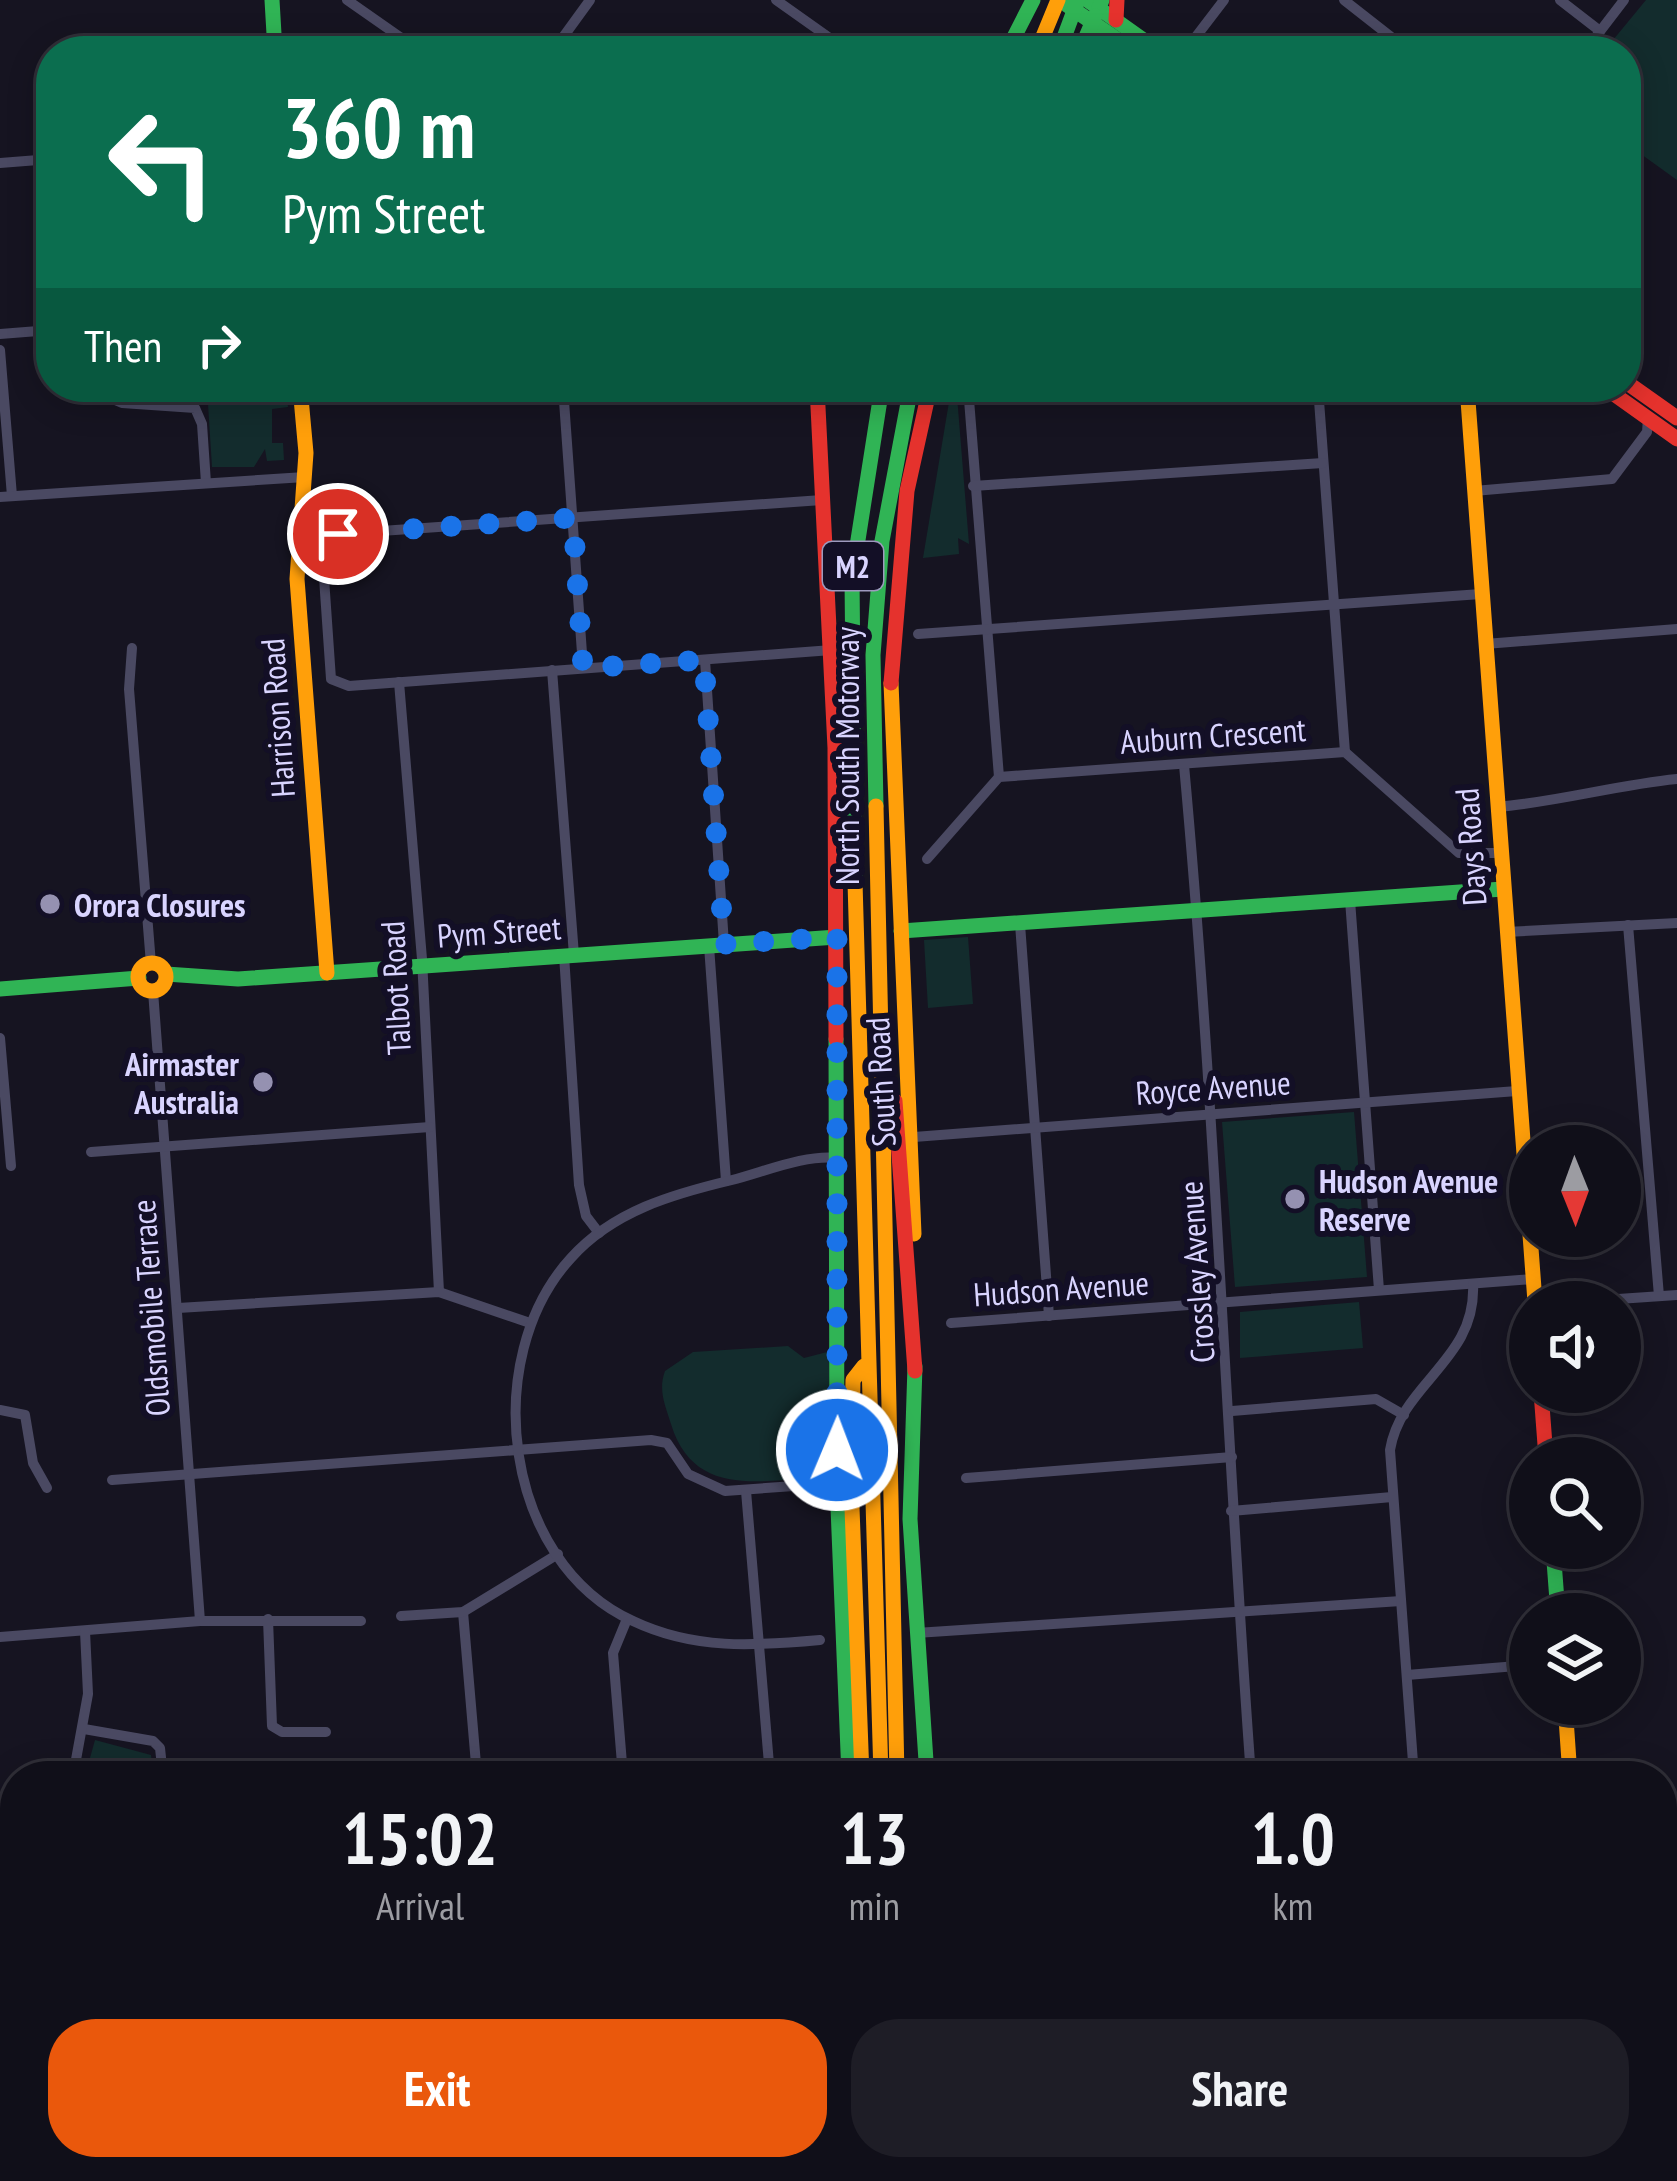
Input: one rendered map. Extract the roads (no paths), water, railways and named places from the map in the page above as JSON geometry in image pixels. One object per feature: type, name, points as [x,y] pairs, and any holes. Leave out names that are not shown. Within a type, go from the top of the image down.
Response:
[{"type":"main road","points":[[272,0],[274,36]]},
{"type":"main road","points":[[1021,22],[1023,0]]},
{"type":"main road","points":[[1014,36],[1033,0]]},
{"type":"main road","points":[[1043,36],[1059,0],[1095,7],[1138,36]]},
{"type":"main road","points":[[1065,36],[1078,0]]},
{"type":"main road","points":[[1116,20],[1117,0]]},
{"type":"main road","points":[[1085,36],[1095,7]]},
{"type":"main road","points":[[1095,7],[1121,36]]},
{"type":"main road","points":[[1641,393],[1677,418]]},
{"type":"main road","name":"Harrison Road","points":[[301,402],[304,477],[297,579],[327,974]]},
{"type":"main road","name":"South Road","points":[[819,402],[835,748],[837,1484],[847,1761]]},
{"type":"main road","name":"North South Motorway","points":[[880,402],[852,578],[856,1011],[880,1761]]},
{"type":"main road","name":"North South Motorway","points":[[897,1761],[873,730],[876,592],[908,402]]},
{"type":"main road","name":"South Road","points":[[926,402],[906,488],[893,617],[892,760],[914,1137],[910,1519],[926,1761]]},
{"type":"main road","name":"Days Road","points":[[1468,402],[1533,1279]]},
{"type":"main road","points":[[1621,402],[1647,425],[1676,436]]},
{"type":"main road","points":[[902,931],[1503,889]]},
{"type":"main road","name":"Pym Street","points":[[159,969],[207,980],[837,937]]},
{"type":"main road","points":[[0,989],[139,978],[159,969],[164,985],[153,991],[142,987],[139,978]]},
{"type":"main road","points":[[881,1018],[892,1060],[915,1371]]},
{"type":"main road","points":[[861,1761],[851,1481],[853,1380],[867,1363]]},
{"type":"main road","points":[[1566,1725],[1569,1761]]},
{"type":"street","points":[[347,0],[399,36]]},
{"type":"street","points":[[564,36],[590,0]]},
{"type":"street","points":[[776,0],[825,35]]},
{"type":"street","points":[[1196,36],[1224,0]]},
{"type":"street","points":[[1344,0],[1390,36]]},
{"type":"street","points":[[1561,0],[1600,32]]},
{"type":"street","points":[[1597,36],[1624,0]]},
{"type":"street","points":[[0,163],[36,160]]},
{"type":"street","points":[[0,334],[36,331]]},
{"type":"street","points":[[0,350],[6,496],[304,477]]},
{"type":"street","points":[[118,402],[195,408],[202,424],[206,483]]},
{"type":"street","points":[[564,402],[583,668]]},
{"type":"street","points":[[927,859],[999,777],[969,402]]},
{"type":"street","points":[[1319,402],[1345,752]]},
{"type":"street","points":[[1474,491],[1612,479],[1647,425]]},
{"type":"street","points":[[973,486],[1323,464]]},
{"type":"street","points":[[822,500],[328,538],[322,549],[331,679],[350,686],[832,650]]},
{"type":"street","points":[[919,634],[1481,594]]},
{"type":"street","points":[[1485,644],[1677,629]]},
{"type":"street","points":[[132,648],[129,689],[159,969]]},
{"type":"street","points":[[704,660],[727,1181]]},
{"type":"street","points":[[552,670],[579,1185],[586,1216],[599,1233]]},
{"type":"street","name":"Talbot Road","points":[[399,682],[439,1292]]},
{"type":"street","name":"Auburn Crescent","points":[[999,777],[1345,752],[1459,854],[1501,853]]},
{"type":"street","name":"Crossley Avenue","points":[[1184,765],[1225,1304],[1232,1411],[1231,1511],[1250,1761]]},
{"type":"street","points":[[1497,807],[1575,800],[1608,788],[1677,779]]},
{"type":"street","points":[[1350,900],[1379,1290]]},
{"type":"street","points":[[1506,932],[1677,923]]},
{"type":"street","points":[[1020,924],[1048,1316]]},
{"type":"street","points":[[1628,926],[1659,1296]]},
{"type":"street","name":"Oldsmobile Terrace","points":[[153,991],[200,1621]]},
{"type":"street","points":[[0,1038],[11,1166]]},
{"type":"street","name":"Royce Avenue","points":[[914,1137],[1517,1091]]},
{"type":"street","points":[[91,1152],[430,1127]]},
{"type":"street","points":[[820,1640],[759,1645],[682,1640],[627,1618],[586,1587],[557,1554],[532,1504],[519,1452],[516,1400],[530,1323],[570,1258],[599,1233],[658,1198],[838,1158]]},
{"type":"street","name":"Hudson Avenue","points":[[951,1324],[1533,1279]]},
{"type":"street","points":[[1413,1761],[1390,1450],[1404,1415],[1471,1324],[1473,1284]]},
{"type":"street","points":[[178,1308],[439,1292],[530,1323]]},
{"type":"street","points":[[1641,1297],[1677,1294]]},
{"type":"street","points":[[1232,1411],[1376,1400],[1404,1415]]},
{"type":"street","points":[[0,1410],[26,1415],[33,1463],[47,1488]]},
{"type":"street","points":[[112,1480],[661,1440],[702,1483],[746,1491],[837,1484]]},
{"type":"street","points":[[966,1478],[1232,1457]]},
{"type":"street","points":[[746,1491],[769,1761]]},
{"type":"street","points":[[1231,1511],[1393,1497]]},
{"type":"street","points":[[401,1616],[463,1612],[557,1554]]},
{"type":"street","points":[[916,1633],[1401,1601]]},
{"type":"street","points":[[463,1612],[476,1761]]},
{"type":"street","points":[[622,1761],[613,1653],[627,1618]]},
{"type":"street","points":[[268,1619],[272,1726],[282,1732],[326,1732]]},
{"type":"street","points":[[0,1637],[200,1621],[361,1621]]},
{"type":"street","points":[[77,1761],[89,1663],[85,1631]]},
{"type":"street","points":[[1407,1675],[1509,1667]]},
{"type":"street","points":[[84,1729],[153,1741],[160,1748],[161,1761]]},
{"type":"place","name":"Orora Closures","points":[[50,904]]},
{"type":"place","name":"Airmaster Australia","points":[[263,1082]]},
{"type":"place","name":"Hudson Avenue Reserve","points":[[1295,1199]]}]
